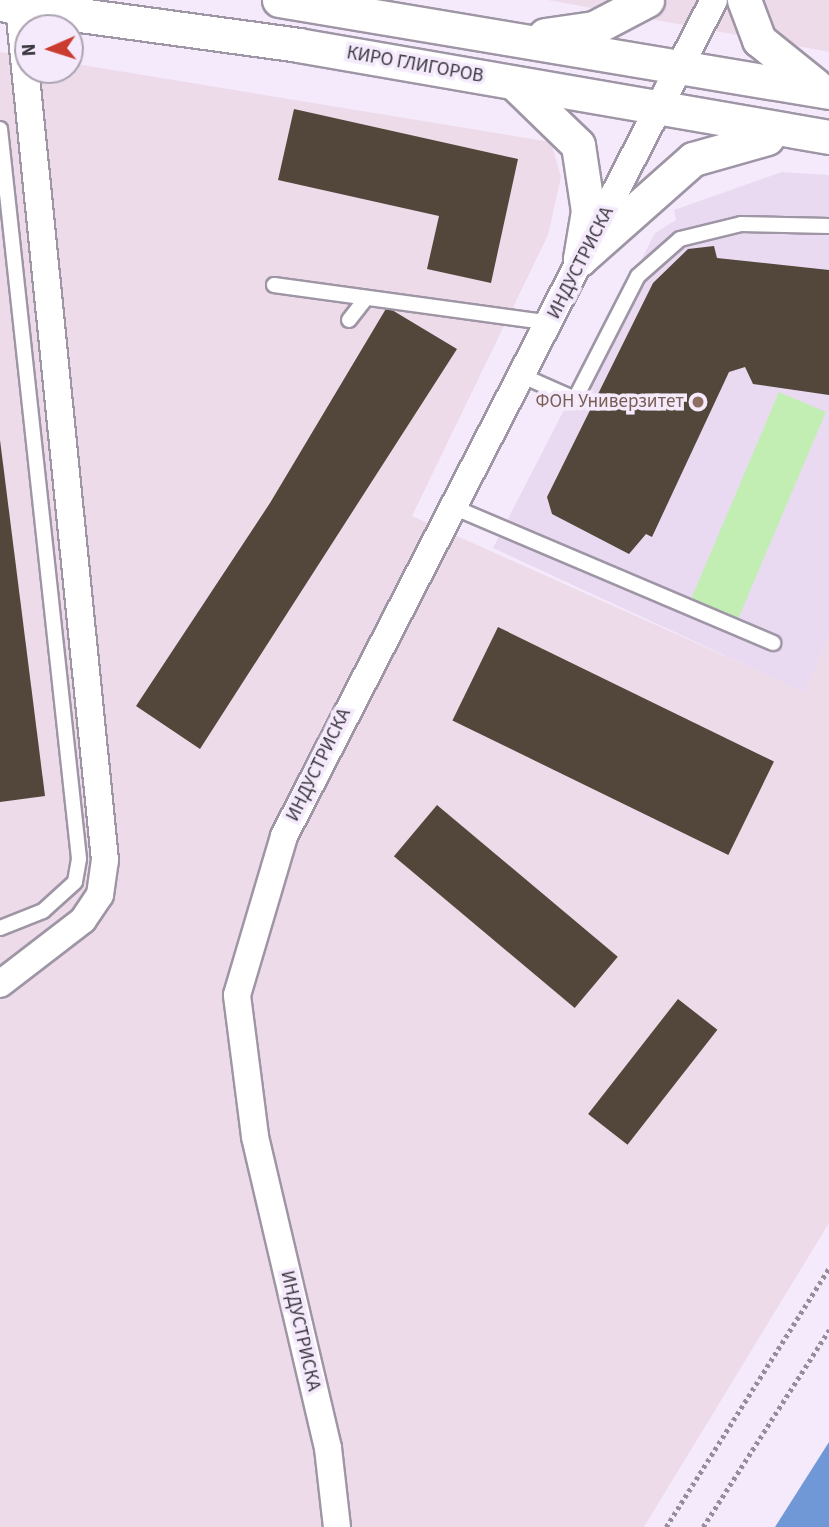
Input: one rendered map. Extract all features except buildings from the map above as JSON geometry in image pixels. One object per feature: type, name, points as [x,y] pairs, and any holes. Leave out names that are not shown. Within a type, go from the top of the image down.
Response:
[{"type":"street","name":"КИРО ГЛИГОРОВ","points":[[279,0],[826,91]]},
{"type":"street","points":[[495,38],[594,28],[647,0]]},
{"type":"street","name":"ИНДУСТРИСКА","points":[[337,1527],[328,1448],[255,1136],[237,995],[284,836],[453,507],[525,377],[580,259],[714,0]]},
{"type":"street","points":[[744,0],[759,40],[826,91]]},
{"type":"street","name":"КИРО ГЛИГОРОВ","points":[[9,5],[514,83],[657,111],[819,136]]},
{"type":"street","points":[[0,984],[83,920],[100,895],[106,860],[9,5]]},
{"type":"street","points":[[514,83],[578,145],[588,211],[580,259]]},
{"type":"street","points":[[580,259],[693,159],[741,142],[819,136]]},
{"type":"lane","points":[[0,129],[79,859],[75,882],[43,911],[0,928]]},
{"type":"lane","points":[[525,377],[575,399],[638,276],[680,239],[741,224],[829,226]]},
{"type":"lane","points":[[274,285],[551,323]]},
{"type":"lane","points":[[349,320],[366,298]]},
{"type":"lane","points":[[453,507],[773,643]]},
{"type":"path","points":[[666,1527],[829,1268]]},
{"type":"path","points":[[703,1527],[829,1329]]},
{"type":"shaded area","points":[[548,0],[829,0],[829,52]]},
{"type":"shaded area","points":[[0,52],[14,54],[14,84],[84,84],[84,65],[551,142],[561,177],[548,235],[412,516],[804,691],[829,637],[829,1223],[644,1527],[0,1527]]},
{"type":"shaded area","name":"ФОН Универзитет","points":[[782,172],[829,175],[829,637],[804,692],[493,548],[655,233],[676,220],[674,210]]},
{"type":"green space","points":[[779,392],[826,412],[738,619],[691,599]]},
{"type":"water","points":[[829,1442],[829,1527],[775,1527]]},
{"type":"place","name":"ФОН Универзитет","points":[[698,402]]}]
